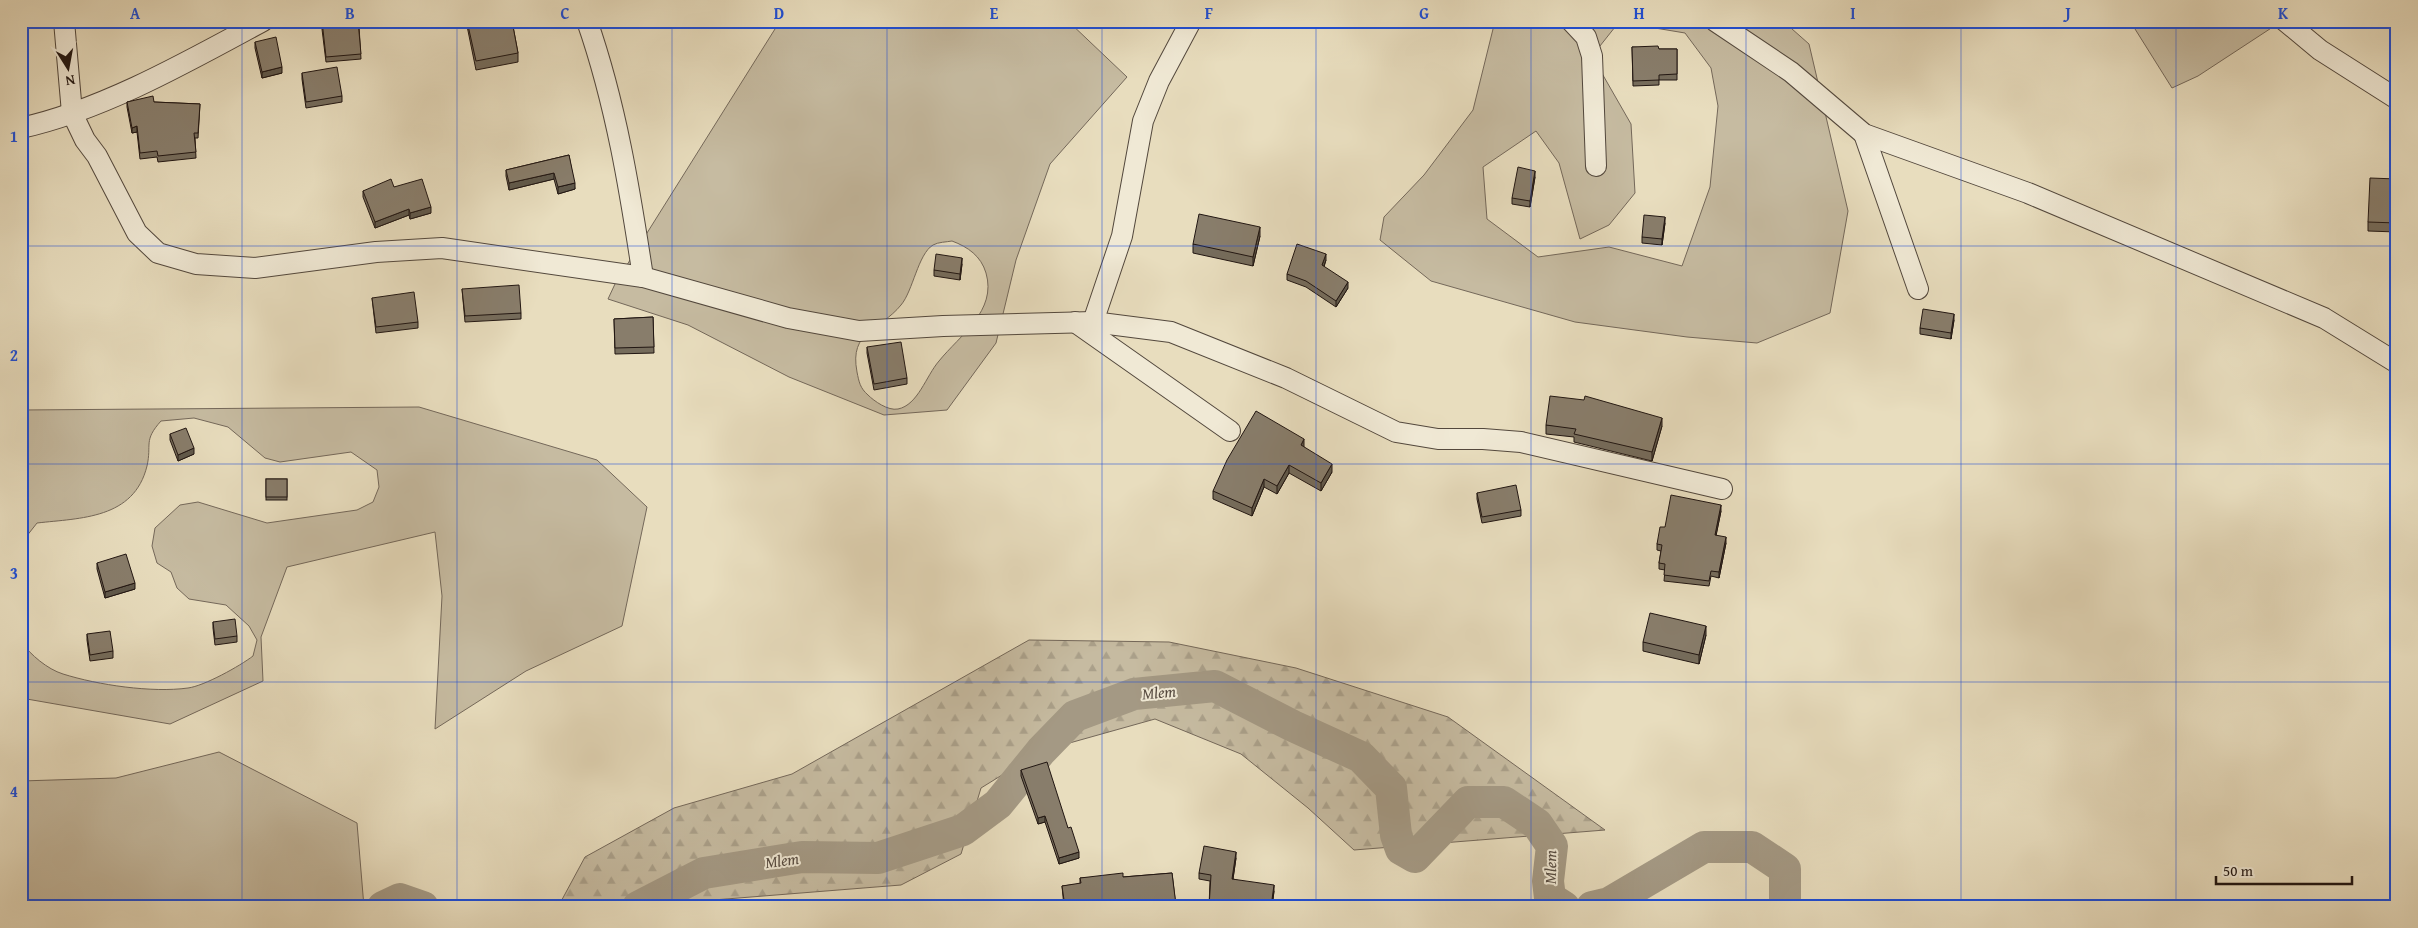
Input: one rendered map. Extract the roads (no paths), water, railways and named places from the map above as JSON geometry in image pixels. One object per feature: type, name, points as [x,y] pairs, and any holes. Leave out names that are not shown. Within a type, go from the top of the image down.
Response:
[{"type":"street","points":[[64,21],[72,113],[85,140],[98,156],[137,233],[158,253],[196,264],[255,268],[376,252],[442,248],[643,276],[788,318],[859,331],[944,326],[1084,322],[1171,332],[1286,378],[1396,432],[1438,439],[1483,439],[1521,442],[1722,489]]},
{"type":"street","points":[[21,128],[72,113],[126,91],[263,21]]},
{"type":"street","points":[[587,21],[605,80],[628,177],[643,276]]},
{"type":"street","points":[[1084,322],[1122,236],[1143,121],[1159,81],[1190,21]]},
{"type":"street","points":[[1571,21],[1586,38],[1592,56],[1596,166]]},
{"type":"street","points":[[1715,21],[1791,72],[1864,134],[2028,193],[2324,318],[2397,363]]},
{"type":"street","points":[[2285,21],[2320,50],[2397,99]]},
{"type":"street","points":[[1864,134],[1918,289]]},
{"type":"street","points":[[1084,322],[1230,431]]},
{"type":"waterway","name":"Mlem","points":[[638,907],[704,873],[802,857],[878,858],[963,830],[998,804],[1041,751],[1075,716],[1134,694],[1215,686],[1293,726],[1361,757],[1391,788],[1396,835],[1401,849],[1415,857],[1468,802],[1504,802],[1537,824],[1552,846],[1548,881],[1550,898],[1564,907]]},
{"type":"waterway","name":"Mlem","points":[[1592,907],[1609,903],[1704,847],[1752,847],[1785,869],[1785,907]]},
{"type":"waterway","name":"Mlem","points":[[383,907],[400,899],[423,907]]}]
